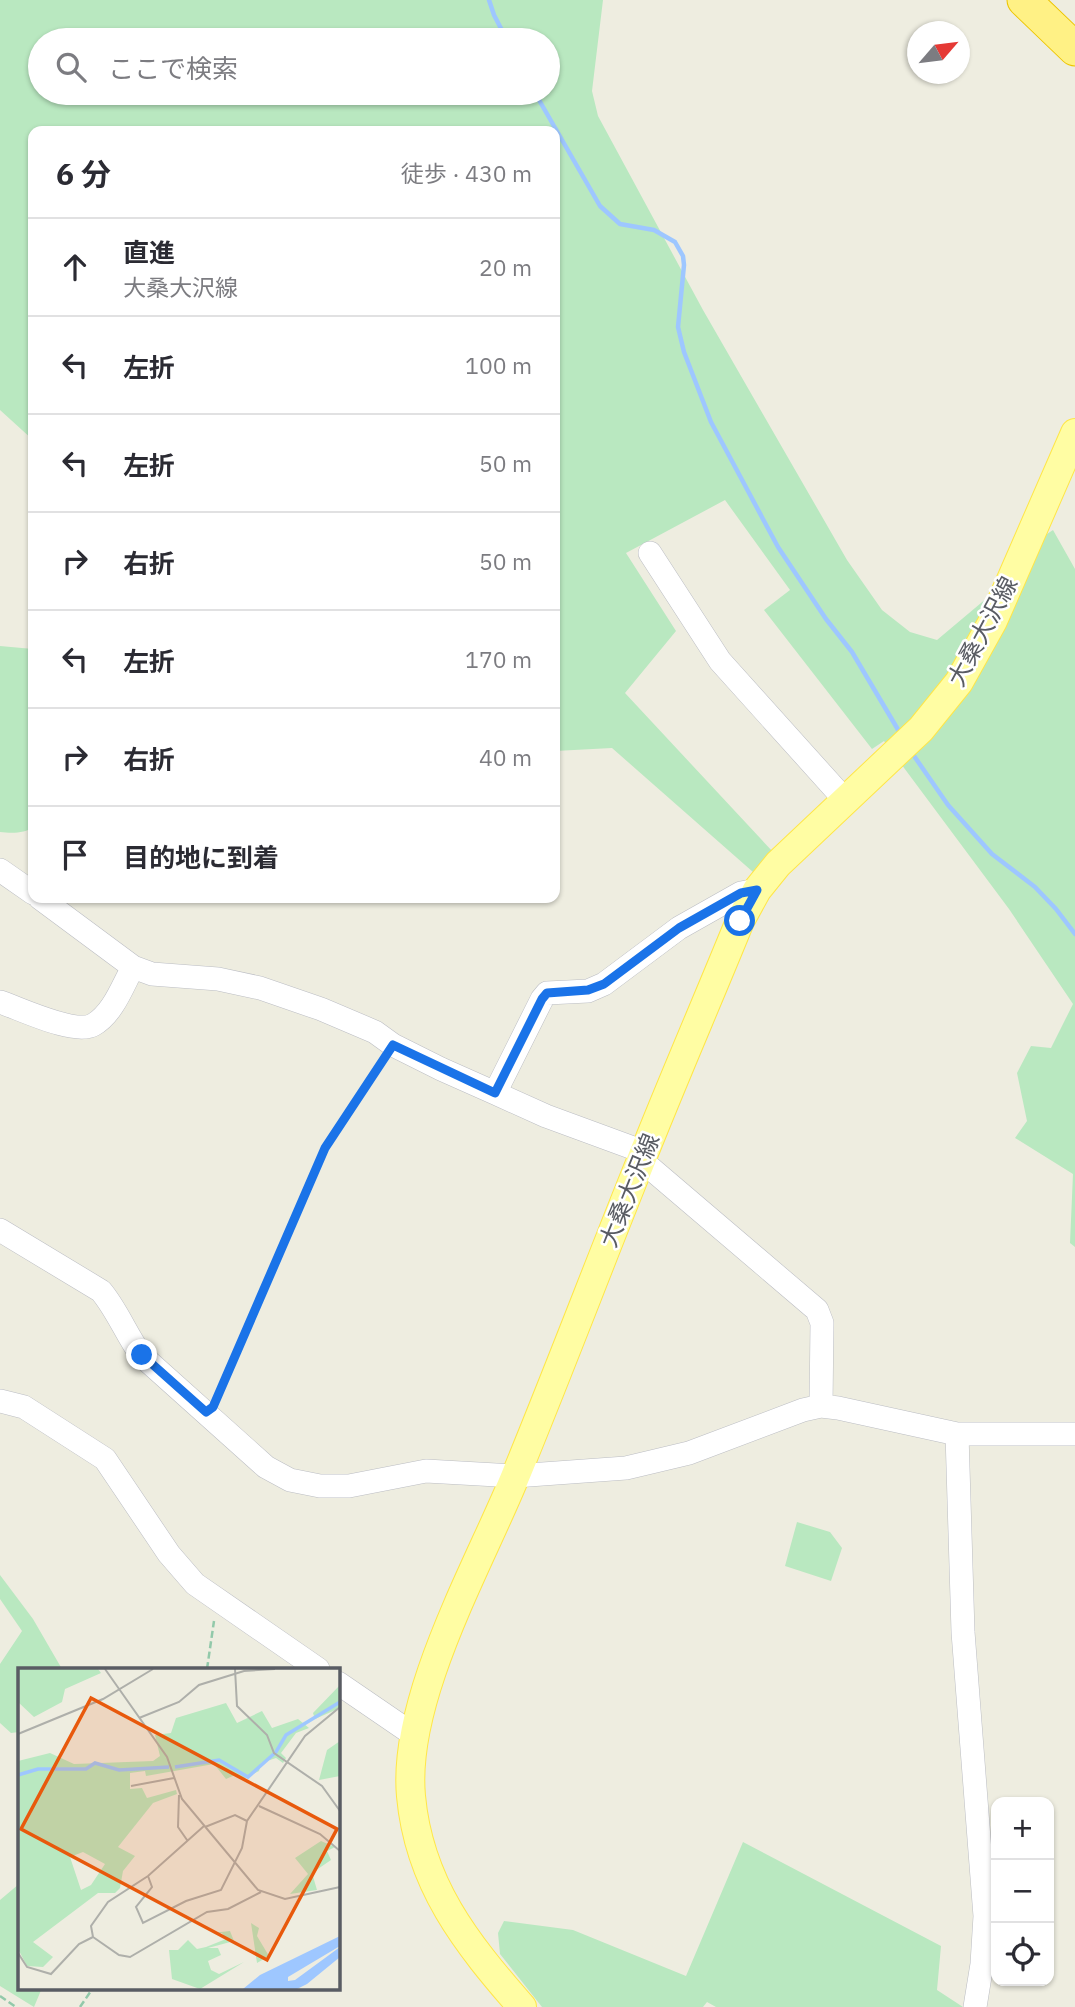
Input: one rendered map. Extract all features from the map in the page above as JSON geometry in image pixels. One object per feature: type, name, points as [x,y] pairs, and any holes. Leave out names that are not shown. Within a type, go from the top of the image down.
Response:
[{"type":"highway","points":[[1024,0],[1075,49]]},
{"type":"main road","name":"大桑大沢線","points":[[522,2007],[494,1975],[451,1917],[421,1855],[411,1794],[414,1735],[442,1644],[515,1476],[642,1156],[740,921],[757,890],[778,864],[921,729],[959,682],[993,621],[1075,433]]},
{"type":"street","points":[[650,553],[720,661],[845,800]]},
{"type":"street","points":[[0,870],[28,890]]},
{"type":"street","points":[[495,1093],[547,993],[588,990],[604,984],[679,928],[741,893],[757,890]]},
{"type":"street","points":[[47,903],[133,967],[152,974],[218,979],[260,988],[321,1009],[375,1032],[393,1045],[495,1093],[642,1156],[817,1310],[822,1323],[821,1406]]},
{"type":"street","points":[[0,1002],[73,1027],[93,1025],[111,1008],[133,967]]},
{"type":"street","points":[[0,1230],[101,1291],[112,1304],[128,1337],[142,1355],[266,1468],[290,1480],[320,1486],[349,1486],[426,1471],[515,1476],[626,1468],[689,1453],[803,1410],[821,1406],[957,1434],[1075,1434]]},
{"type":"street","points":[[0,1401],[24,1407],[105,1459],[169,1553],[195,1584],[317,1668]]},
{"type":"street","points":[[957,1434],[963,1632],[985,1916],[982,1964],[975,2007]]},
{"type":"street","points":[[340,1684],[414,1735]]},
{"type":"path","points":[[206,1412],[213,1407],[225,1382],[325,1148],[393,1045]]},
{"type":"path","points":[[207,1668],[215,1613],[221,1602]]},
{"type":"path","points":[[80,2007],[92,1990]]},
{"type":"path","points":[[0,1996],[16,2007]]},
{"type":"green space","points":[[0,0],[603,0],[592,91],[598,116],[703,310],[847,560],[882,610],[910,632],[937,640],[1000,587],[1053,530],[1075,569],[1075,1247],[1070,1243],[1073,1174],[1015,1138],[1027,1121],[1017,1073],[1031,1046],[1051,1048],[1073,1004],[1009,909],[884,741],[872,749],[764,610],[790,590],[725,500],[626,553],[676,631],[625,693],[773,852],[753,872],[612,748],[560,751],[560,126],[28,126],[28,435],[0,410]]},
{"type":"green space","points":[[0,646],[28,649],[28,830],[0,832]]},
{"type":"green space","points":[[797,1522],[830,1532],[842,1548],[831,1581],[785,1566]]},
{"type":"green space","points":[[0,1575],[33,1619],[61,1668],[18,1668],[18,1732],[11,1733],[0,1723],[0,1664],[22,1631],[0,1599]]},
{"type":"green space","points":[[743,1842],[941,1946],[937,1990],[963,2007],[716,2007],[707,2002],[703,2007],[542,2007],[500,1954],[498,1933],[504,1921],[573,1930],[686,1976]]},
{"type":"green space","points":[[18,1885],[18,1990],[41,1990],[34,2007],[0,1986],[0,1900]]},
{"type":"waterway","points":[[489,0],[501,28]]},
{"type":"waterway","points":[[542,105],[554,126]]},
{"type":"waterway","points":[[560,136],[600,206],[620,224],[654,230],[675,242],[683,256],[678,327],[684,352],[711,422],[778,547],[826,619],[852,652],[900,733]]},
{"type":"waterway","points":[[912,753],[948,805],[992,854],[1035,887],[1075,934]]},
{"type":"route","points":[[142,1355],[206,1412],[213,1407],[325,1148],[393,1045],[495,1093],[547,993],[588,990],[604,984],[679,928],[741,893],[757,890],[740,921]]}]
